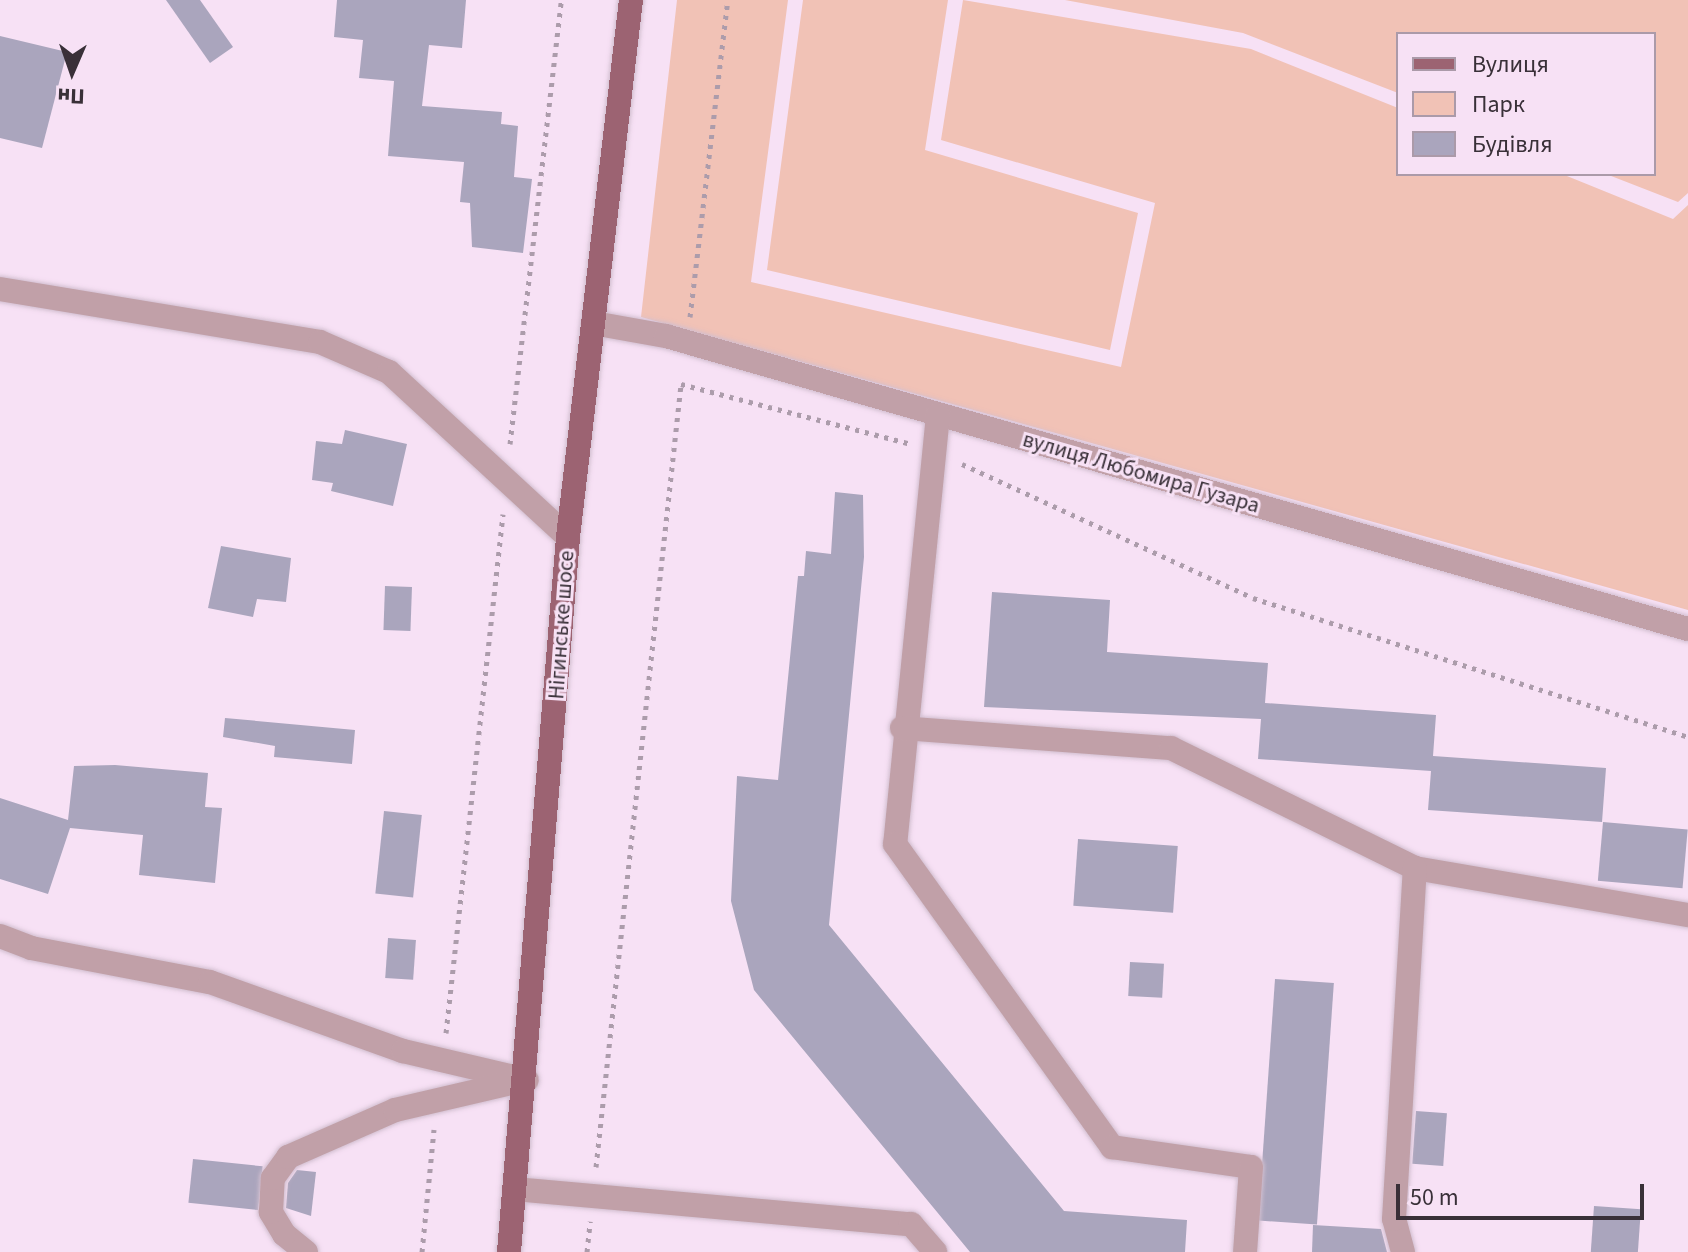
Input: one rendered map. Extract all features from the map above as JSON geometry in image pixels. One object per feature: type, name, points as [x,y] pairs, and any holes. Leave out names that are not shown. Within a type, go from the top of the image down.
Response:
[{"type":"main road","name":"Нігинське шосе","points":[[509,1252],[527,1080],[568,537],[631,0]]},
{"type":"street","points":[[0,289],[320,342],[389,372],[506,486],[568,537]]},
{"type":"street","name":"вулиця Любомира Гузара","points":[[593,323],[687,342],[1688,629]]},
{"type":"street","points":[[938,415],[902,728],[895,844],[1112,1147],[1251,1167],[1245,1252]]},
{"type":"street","points":[[902,728],[1171,748],[1415,868],[1688,915]]},
{"type":"street","points":[[1403,1252],[1394,1219],[1415,868]]},
{"type":"street","points":[[0,936],[31,948],[210,982],[443,1060],[527,1080]]},
{"type":"street","points":[[306,1252],[271,1212],[270,1186],[282,1163],[346,1127],[437,1099],[527,1080]]},
{"type":"street","points":[[515,1189],[911,1224],[935,1252]]},
{"type":"path","points":[[443,1060],[561,0]]},
{"type":"path","points":[[681,384],[728,0]]},
{"type":"path","points":[[422,1252],[437,1099]]},
{"type":"green space","points":[[677,0],[788,0],[751,282],[1121,367],[1155,203],[941,140],[963,0],[1251,49],[1396,107],[1396,176],[1567,176],[1673,219],[1688,205],[1688,610],[641,317]]},
{"type":"green space","points":[[803,0],[948,0],[925,150],[1138,213],[1110,350],[767,270]]},
{"type":"green space","points":[[1065,0],[1688,0],[1688,193],[1678,202],[1611,176],[1656,176],[1656,32],[1396,32],[1396,92],[1243,33]]},
{"type":"building","points":[[166,0],[200,0],[233,47],[210,63]]},
{"type":"building","points":[[337,0],[466,0],[462,48],[429,45],[422,106],[502,112],[501,124],[518,126],[514,177],[532,179],[523,253],[472,247],[470,203],[460,202],[464,162],[388,156],[394,81],[359,78],[363,40],[334,37]]},
{"type":"building","points":[[0,36],[67,52],[42,148],[0,138]]},
{"type":"building","points":[[345,430],[407,444],[393,506],[331,491],[333,483],[312,480],[316,441],[342,444]]},
{"type":"building","points":[[835,492],[863,495],[864,557],[829,925],[1064,1211],[1187,1220],[1185,1252],[970,1252],[754,990],[731,901],[737,776],[778,780],[798,576],[804,576],[806,551],[831,554]]},
{"type":"building","points":[[221,546],[291,558],[286,602],[257,599],[253,617],[208,608]]},
{"type":"building","points":[[385,586],[412,587],[410,631],[383,630]]},
{"type":"building","points":[[992,592],[1110,600],[1107,652],[1268,663],[1265,703],[1436,715],[1433,756],[1606,768],[1602,822],[1428,810],[1431,771],[1258,759],[1261,719],[984,707]]},
{"type":"building","points":[[225,718],[355,730],[352,764],[274,757],[275,746],[223,737]]},
{"type":"building","points":[[115,765],[208,773],[205,807],[222,808],[215,883],[139,875],[143,835],[70,828],[48,894],[0,879],[0,798],[68,820],[74,766]]},
{"type":"building","points":[[384,811],[422,815],[413,898],[375,894]]},
{"type":"building","points":[[1603,822],[1688,829],[1683,888],[1598,881]]},
{"type":"building","points":[[1078,839],[1178,846],[1173,913],[1073,906]]},
{"type":"building","points":[[388,938],[416,940],[413,980],[385,978]]},
{"type":"building","points":[[1130,962],[1164,964],[1162,998],[1128,996]]},
{"type":"building","points":[[1275,979],[1334,983],[1317,1225],[1258,1220]]},
{"type":"building","points":[[1416,1111],[1447,1113],[1443,1166],[1412,1164]]},
{"type":"building","points":[[193,1159],[263,1166],[258,1210],[188,1203]]},
{"type":"building","points":[[297,1170],[316,1172],[311,1216],[286,1208],[288,1183]]},
{"type":"building","points":[[1594,1206],[1641,1209],[1638,1252],[1591,1252]]},
{"type":"building","points":[[1313,1225],[1381,1229],[1387,1252],[1312,1252]]}]
